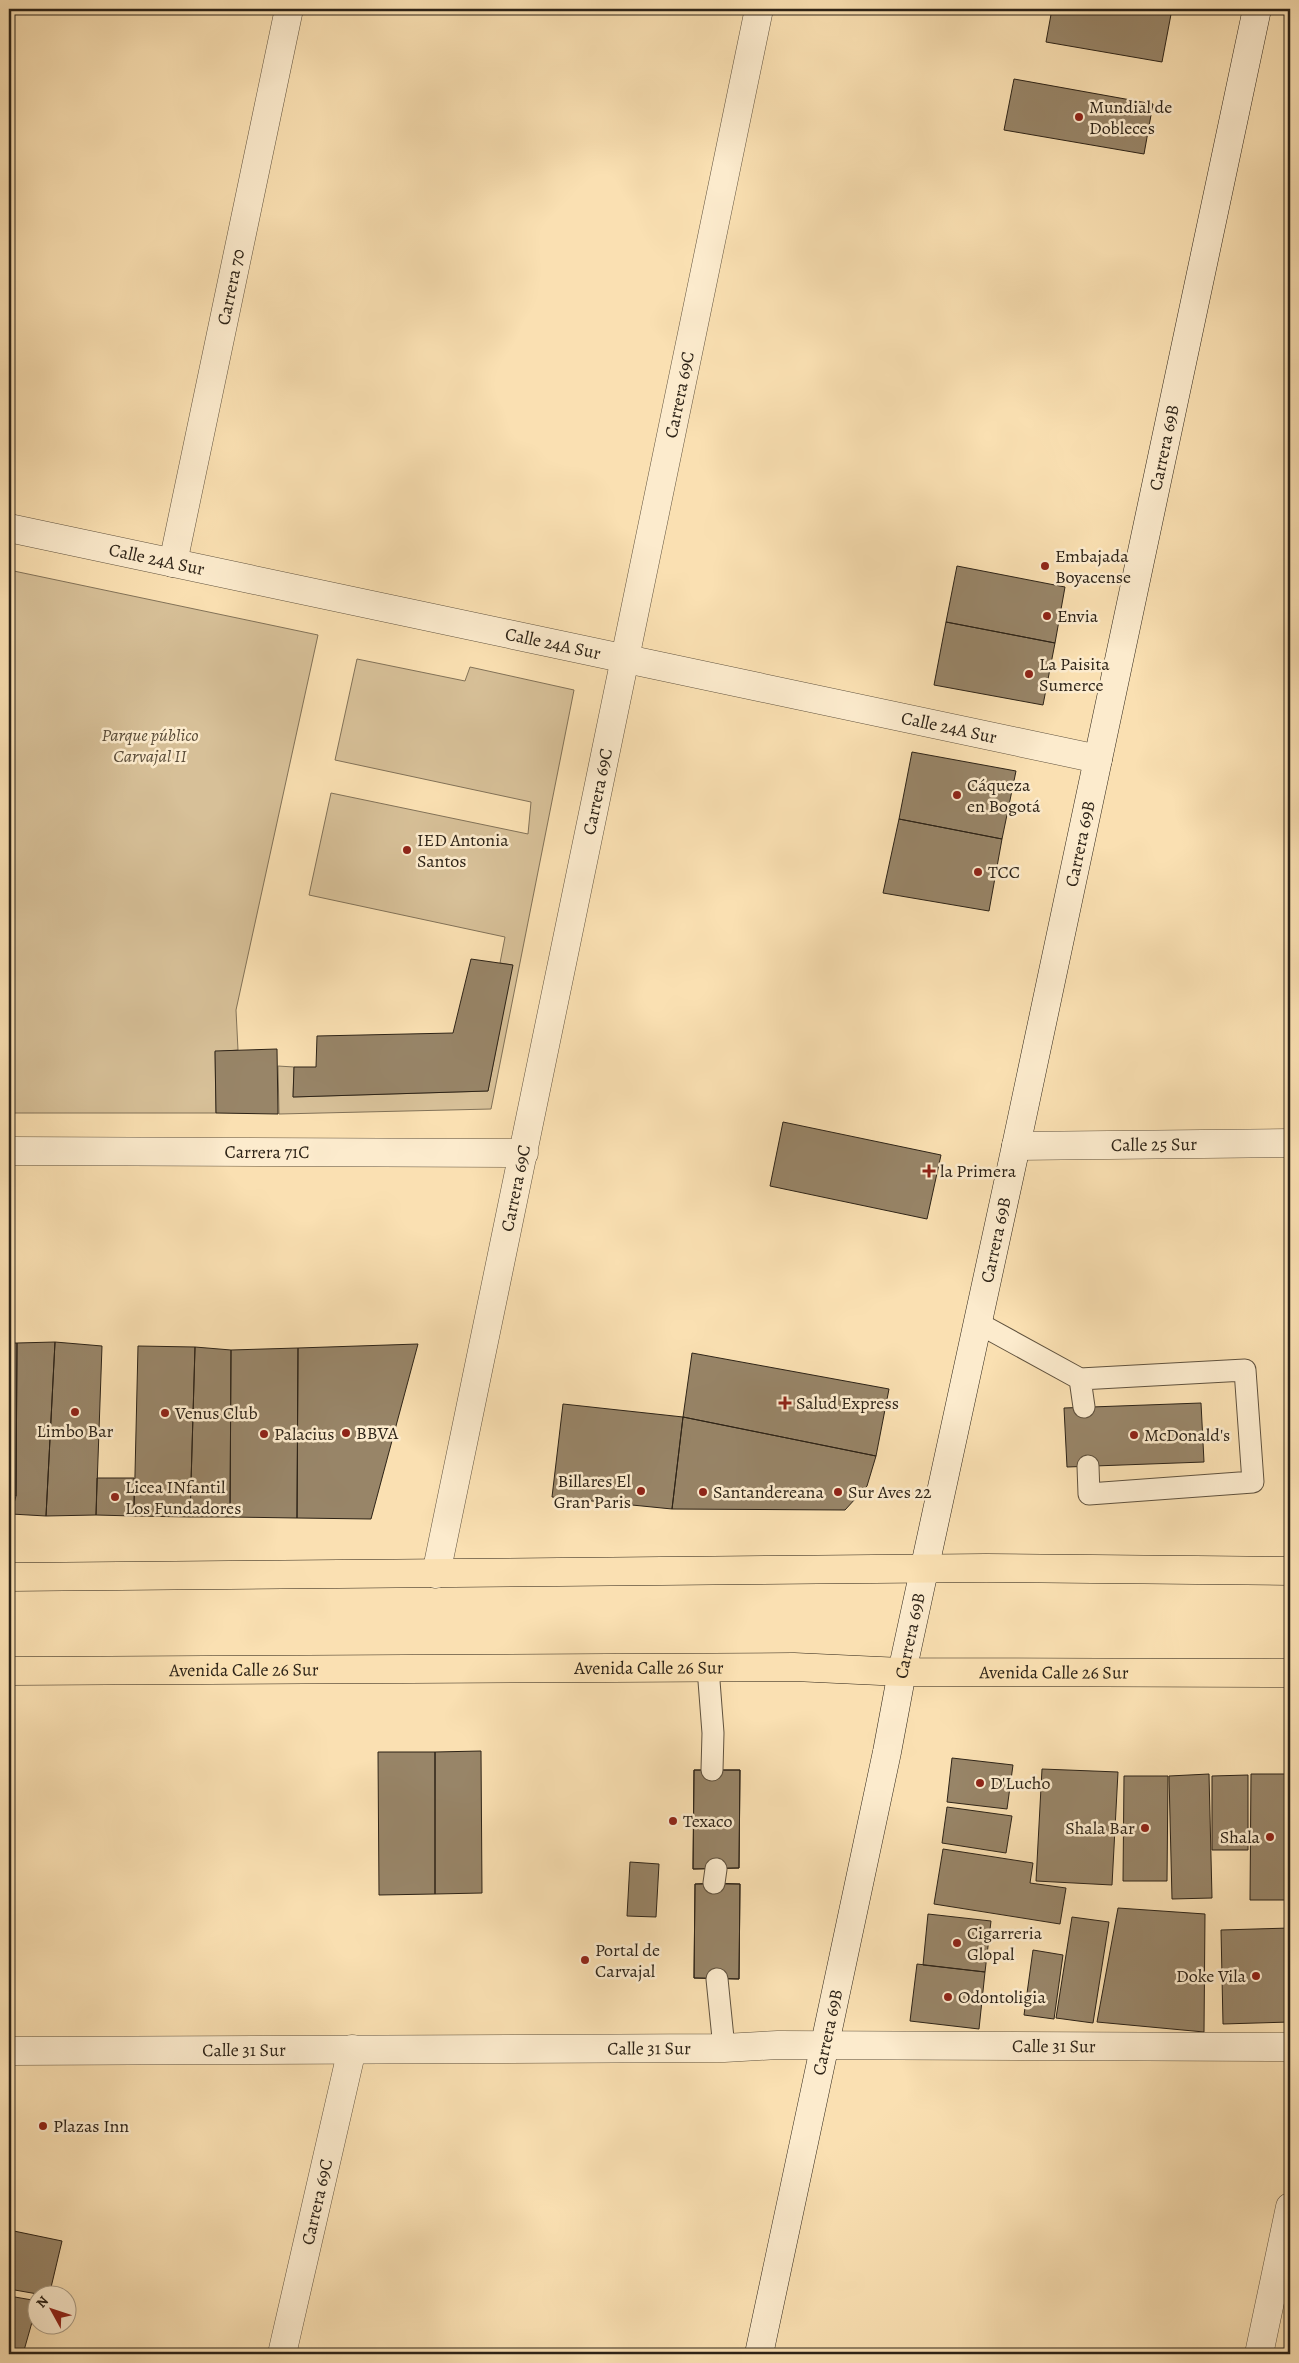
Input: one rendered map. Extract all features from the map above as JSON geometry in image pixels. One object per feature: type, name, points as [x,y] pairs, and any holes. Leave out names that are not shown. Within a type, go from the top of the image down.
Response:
[{"type":"main road","points":[[9,1577],[924,1569],[1290,1571]]},
{"type":"main road","name":"Avenida Calle 26 Sur","points":[[9,1671],[794,1667],[902,1672],[1290,1673]]},
{"type":"street","name":"Carrera 70","points":[[173,563],[290,9]]},
{"type":"street","name":"Carrera 69C","points":[[436,1574],[759,9]]},
{"type":"street","name":"Carrera 69B","points":[[759,2354],[902,1672],[1016,1146],[1256,9]]},
{"type":"street","name":"Calle 24A Sur","points":[[9,528],[1098,759]]},
{"type":"street","name":"Calle 25 Sur","points":[[1016,1146],[1290,1143]]},
{"type":"street","name":"Carrera 71C","points":[[9,1151],[524,1153]]},
{"type":"street","name":"Calle 31 Sur","points":[[9,2051],[724,2048],[778,2045],[1290,2047]]},
{"type":"street","name":"Carrera 69C","points":[[282,2354],[352,2049]]},
{"type":"street","points":[[1259,2354],[1290,2207]]},
{"type":"lane","points":[[978,1322],[1080,1379],[1245,1370],[1253,1482],[1089,1494],[1088,1466]]},
{"type":"lane","points":[[1080,1379],[1084,1407]]},
{"type":"lane","points":[[708,1668],[714,1733],[712,1770]]},
{"type":"lane","points":[[717,1979],[724,2048]]},
{"type":"green space","name":"Parque público Carvajal II","points":[[9,570],[318,635],[236,1010],[238,1050],[215,1052],[216,1113],[9,1113]]},
{"type":"green space","points":[[357,659],[465,681],[470,667],[574,690],[491,1109],[279,1114],[278,1066],[294,1067],[293,1097],[488,1091],[512,965],[500,963],[505,937],[309,895],[331,793],[528,834],[531,802],[335,760]]},
{"type":"building","points":[[1052,9],[1172,9],[1162,62],[1046,42]]},
{"type":"building","name":"Mundial de Dobleces","points":[[1014,79],[1153,104],[1144,154],[1004,130]]},
{"type":"building","points":[[957,566],[1065,587],[1055,643],[946,622]]},
{"type":"building","points":[[946,622],[1055,643],[1043,705],[934,685]]},
{"type":"building","name":"Cáqueza en Bogotá","points":[[912,752],[1016,771],[1002,839],[899,819]]},
{"type":"building","points":[[899,819],[1002,839],[989,911],[883,893]]},
{"type":"building","points":[[471,959],[513,965],[488,1091],[293,1097],[294,1067],[316,1067],[317,1036],[453,1033]]},
{"type":"building","points":[[277,1049],[278,1114],[216,1113],[215,1051]]},
{"type":"building","points":[[783,1122],[941,1155],[927,1219],[770,1186]]},
{"type":"building","name":"Limbo Bar","points":[[55,1342],[102,1346],[96,1515],[46,1516]]},
{"type":"building","points":[[55,1342],[46,1516],[11,1514],[16,1496],[17,1343]]},
{"type":"building","points":[[9,1343],[17,1343],[16,1496],[9,1496]]},
{"type":"building","name":"BBVA","points":[[418,1344],[371,1519],[297,1518],[298,1348]]},
{"type":"building","name":"Venus Club","points":[[138,1346],[195,1347],[190,1517],[134,1516]]},
{"type":"building","points":[[195,1347],[231,1350],[230,1517],[190,1517]]},
{"type":"building","name":"Palacius","points":[[298,1348],[297,1518],[230,1517],[231,1350]]},
{"type":"building","name":"Salud Express","points":[[692,1353],[889,1389],[876,1456],[683,1417]]},
{"type":"building","name":"McDonald's","points":[[1201,1403],[1204,1462],[1067,1467],[1064,1408]]},
{"type":"building","points":[[563,1404],[683,1417],[672,1509],[552,1497]]},
{"type":"building","points":[[683,1417],[876,1456],[867,1486],[845,1510],[672,1509]]},
{"type":"building","name":"Licea INfantil Los Fundadores","points":[[97,1478],[134,1478],[134,1516],[96,1515]]},
{"type":"building","points":[[481,1751],[482,1893],[435,1894],[435,1752]]},
{"type":"building","points":[[378,1752],[435,1752],[435,1894],[379,1895]]},
{"type":"building","name":"D'Lucho","points":[[952,1758],[1013,1765],[1007,1809],[947,1802]]},
{"type":"building","points":[[1042,1769],[1118,1772],[1112,1885],[1036,1881]]},
{"type":"building","points":[[694,1770],[740,1770],[739,1868],[693,1869]]},
{"type":"building","points":[[694,1770],[740,1770],[739,1868],[693,1869]]},
{"type":"building","points":[[1209,1774],[1212,1898],[1172,1899],[1169,1776]]},
{"type":"building","name":"Shala","points":[[1251,1774],[1290,1774],[1290,1900],[1250,1900]]},
{"type":"building","points":[[1248,1775],[1248,1850],[1212,1850],[1212,1776]]},
{"type":"building","name":"Shala Bar","points":[[1124,1776],[1168,1776],[1167,1881],[1123,1881]]},
{"type":"building","points":[[947,1807],[1012,1816],[1006,1853],[942,1843]]},
{"type":"building","points":[[943,1849],[1033,1863],[1030,1883],[1066,1888],[1060,1924],[934,1904]]},
{"type":"building","points":[[630,1862],[659,1864],[656,1917],[627,1916]]},
{"type":"building","points":[[695,1884],[740,1884],[739,1979],[694,1978]]},
{"type":"building","points":[[695,1884],[740,1884],[739,1979],[694,1978]]},
{"type":"building","points":[[1118,1908],[1205,1914],[1204,2032],[1097,2022]]},
{"type":"building","name":"Cigarreria Glopal","points":[[928,1914],[991,1921],[985,1972],[923,1965]]},
{"type":"building","points":[[1072,1917],[1109,1922],[1093,2023],[1056,2018]]},
{"type":"building","name":"Doke Vila","points":[[1290,1928],[1290,2022],[1223,2024],[1221,1930]]},
{"type":"building","points":[[1033,1950],[1063,1955],[1054,2019],[1024,2015]]},
{"type":"building","name":"Odontoligia","points":[[917,1964],[985,1972],[979,2029],[910,2021]]},
{"type":"building","points":[[9,2230],[62,2241],[51,2286],[28,2286],[28,2292],[9,2289]]},
{"type":"building","points":[[9,2296],[28,2299],[28,2336],[23,2354],[9,2352]]},
{"type":"place","name":"Mundial de Dobleces","points":[[1079,117]]},
{"type":"place","name":"Embajada Boyacense","points":[[1045,566]]},
{"type":"place","name":"Envia","points":[[1047,616]]},
{"type":"place","name":"La Paisita Sumerce","points":[[1029,674]]},
{"type":"place","name":"Cáqueza en Bogotá","points":[[957,795]]},
{"type":"place","name":"IED Antonia Santos","points":[[407,850]]},
{"type":"place","name":"TCC","points":[[978,872]]},
{"type":"place","name":"la Primera","points":[[929,1171]]},
{"type":"place","name":"Salud Express","points":[[785,1403]]},
{"type":"place","name":"Limbo Bar","points":[[75,1412]]},
{"type":"place","name":"Venus Club","points":[[165,1413]]},
{"type":"place","name":"BBVA","points":[[346,1433]]},
{"type":"place","name":"Palacius","points":[[264,1434]]},
{"type":"place","name":"McDonald's","points":[[1134,1435]]},
{"type":"place","name":"Billares El Gran Paris","points":[[641,1491]]},
{"type":"place","name":"Santandereana","points":[[703,1492]]},
{"type":"place","name":"Sur Aves 22","points":[[838,1492]]},
{"type":"place","name":"Licea INfantil Los Fundadores","points":[[115,1497]]},
{"type":"place","name":"D'Lucho","points":[[980,1783]]},
{"type":"place","name":"Texaco","points":[[673,1821]]},
{"type":"place","name":"Shala Bar","points":[[1145,1828]]},
{"type":"place","name":"Shala","points":[[1270,1837]]},
{"type":"place","name":"Cigarreria Glopal","points":[[957,1943]]},
{"type":"place","name":"Portal de Carvajal","points":[[585,1960]]},
{"type":"place","name":"Doke Vila","points":[[1256,1976]]},
{"type":"place","name":"Odontoligia","points":[[948,1997]]},
{"type":"place","name":"Plazas Inn","points":[[43,2126]]}]
